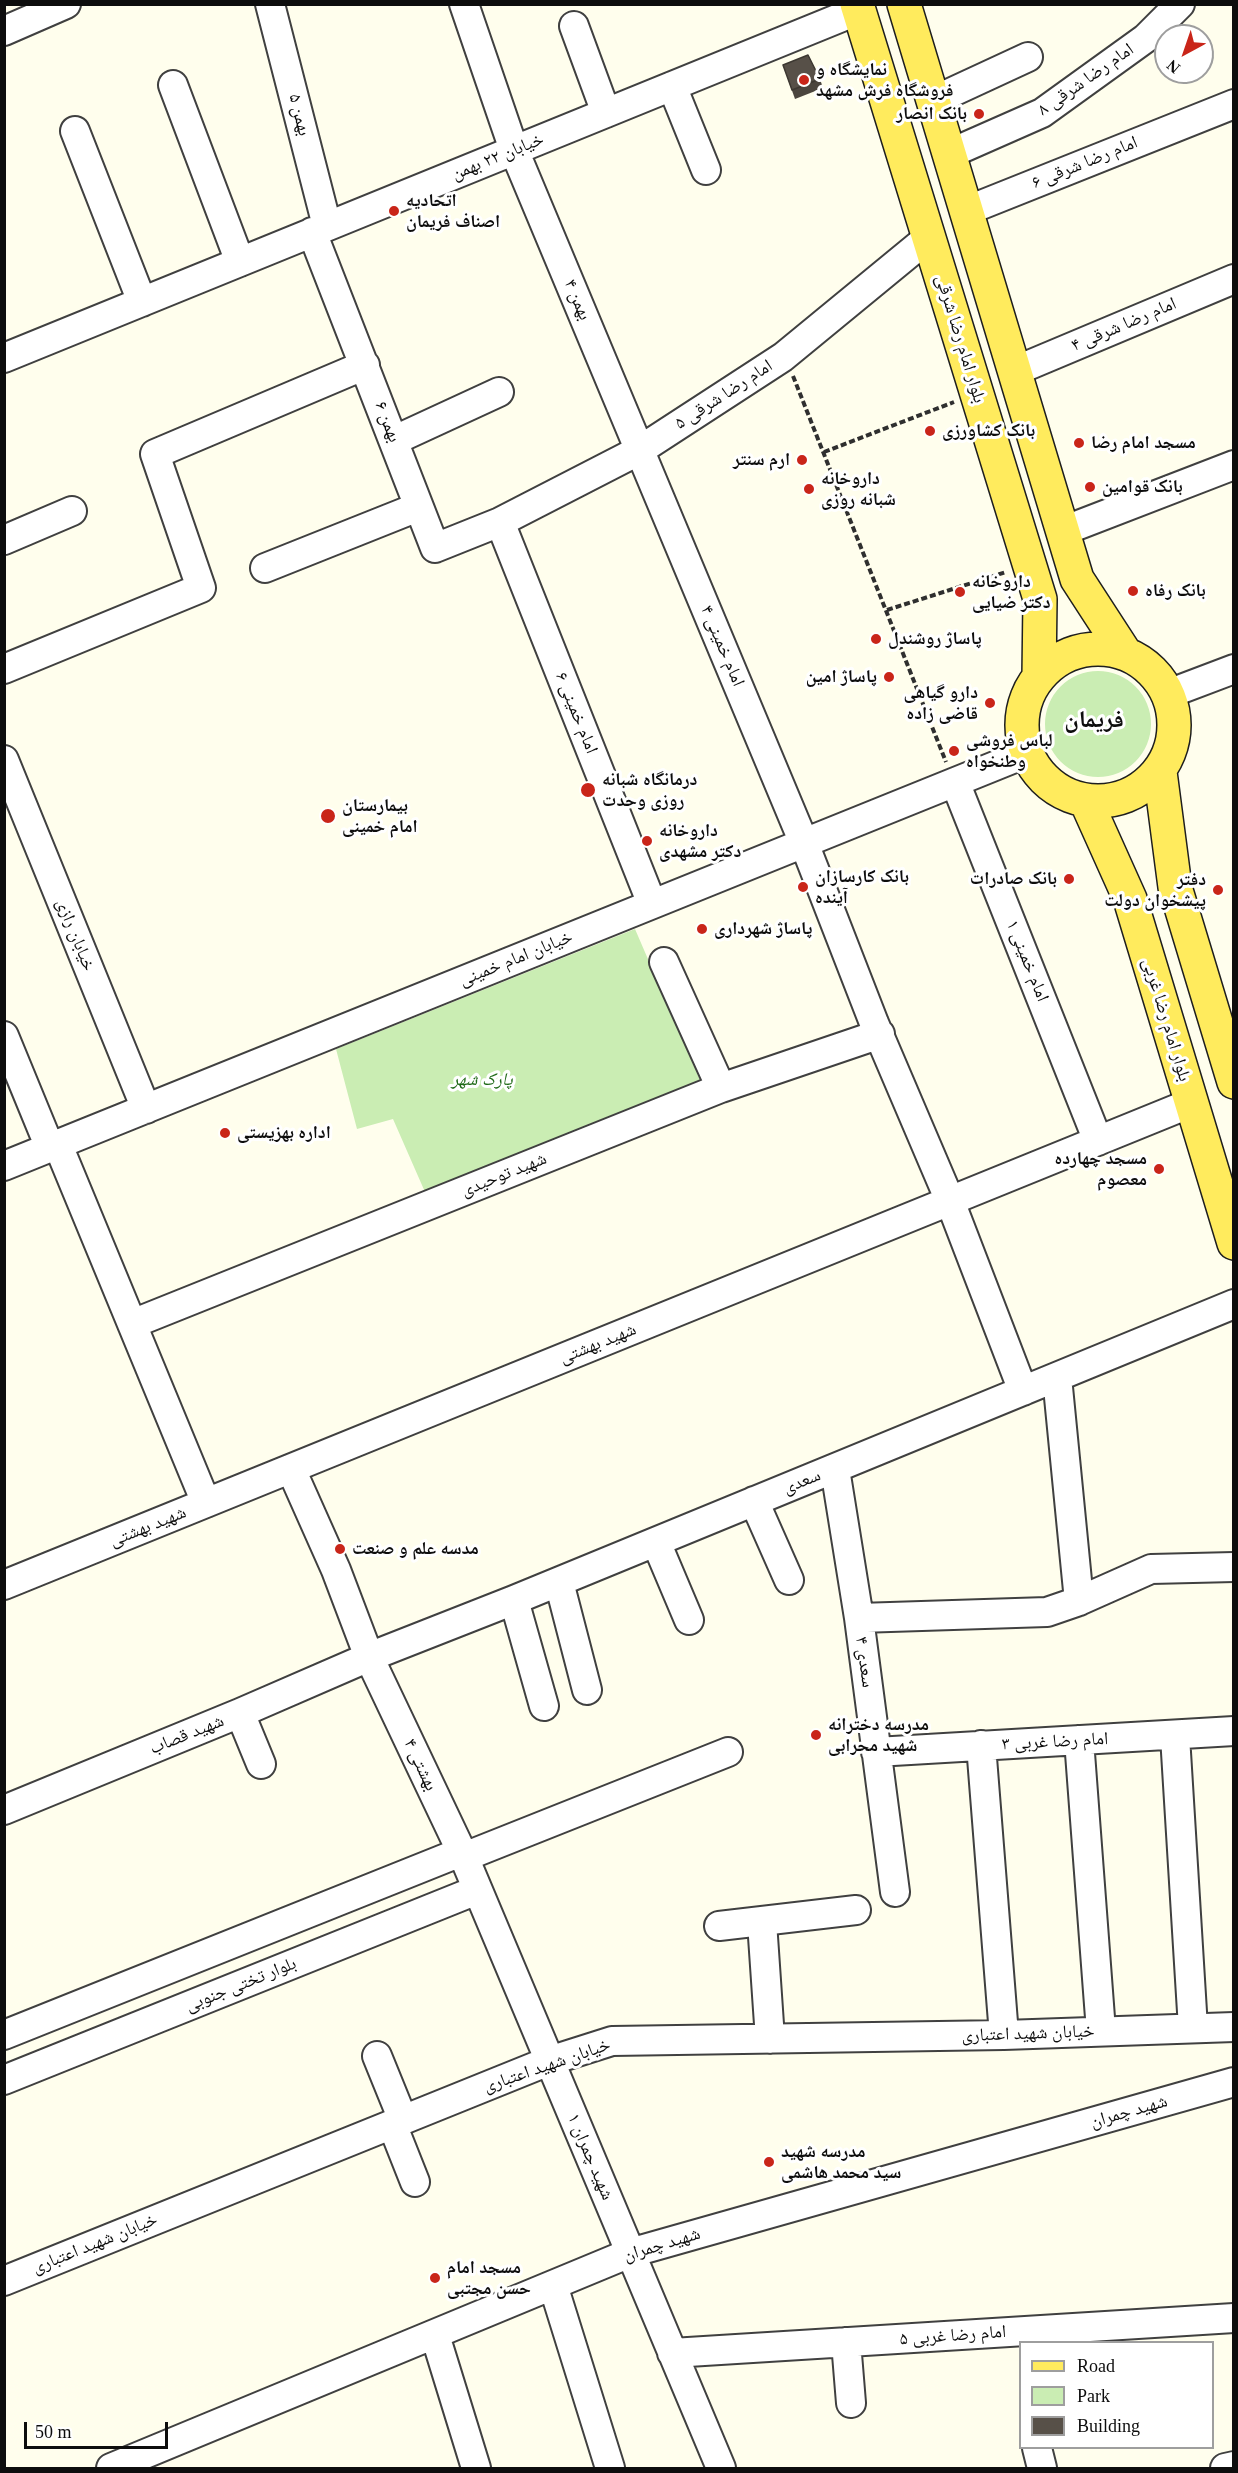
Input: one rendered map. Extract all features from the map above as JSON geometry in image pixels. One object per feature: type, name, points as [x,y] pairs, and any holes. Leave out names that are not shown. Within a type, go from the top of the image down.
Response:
[{"type":"main road","points":[[904,4],[1077,579],[1125,653]]},
{"type":"main road","name":"بلوار امام رضا شرقی","points":[[858,7],[1040,599],[1039,677]]},
{"type":"main road","points":[[1101,648],[1125,653],[1146,664],[1159,677],[1168,693],[1174,729],[1172,748],[1160,772],[1139,790],[1114,801],[1086,801],[1061,792],[1047,781],[1027,753],[1022,727],[1026,700],[1039,677],[1056,661],[1078,651],[1101,648]]},
{"type":"main road","points":[[1160,772],[1175,887],[1233,1082]]},
{"type":"main road","name":"بلوار امام رضا غربی","points":[[1086,801],[1130,899],[1233,1244]]},
{"type":"street","points":[[4,31],[66,4]]},
{"type":"street","name":"بهمن ۵","points":[[270,4],[320,229]]},
{"type":"street","name":"بهمن ۴","points":[[464,4],[514,150],[640,450]]},
{"type":"street","name":"امام رضا شرقی ۸","points":[[949,154],[1042,113],[1146,38],[1180,4]]},
{"type":"street","name":"خیابان ۲۲ بهمن","points":[[4,358],[672,86],[858,7]]},
{"type":"street","points":[[574,26],[606,113]]},
{"type":"street","points":[[933,101],[1028,57]]},
{"type":"street","points":[[172,85],[240,262]]},
{"type":"street","points":[[672,86],[706,170]]},
{"type":"street","name":"امام رضا شرقی ۶","points":[[966,211],[1233,104]]},
{"type":"street","points":[[75,131],[142,302]]},
{"type":"street","name":"بهمن ۶","points":[[320,229],[365,365],[435,548],[500,522]]},
{"type":"street","name":"امام رضا شرقی ۵","points":[[500,522],[640,450],[783,357],[929,237]]},
{"type":"street","name":"امام رضا شرقی ۴","points":[[1015,371],[1233,279]]},
{"type":"street","points":[[4,669],[201,588],[155,454],[365,365]]},
{"type":"street","points":[[395,440],[499,392]]},
{"type":"street","name":"امام خمینی ۴","points":[[640,450],[950,1201],[1023,1391]]},
{"type":"street","points":[[1063,531],[1233,465]]},
{"type":"street","points":[[265,568],[418,507]]},
{"type":"street","points":[[4,540],[72,511]]},
{"type":"street","name":"امام خمینی ۶","points":[[500,522],[652,904]]},
{"type":"street","points":[[1168,693],[1233,669]]},
{"type":"street","name":"خیابان امام خمینی","points":[[4,1166],[1027,753]]},
{"type":"street","name":"خیابان رازی","points":[[4,760],[146,1109]]},
{"type":"street","name":"امام خمینی ۱","points":[[955,782],[1098,1141]]},
{"type":"street","points":[[664,962],[721,1088]]},
{"type":"street","name":"شهید توحیدی","points":[[132,1324],[721,1088],[880,1034]]},
{"type":"street","points":[[4,1036],[132,1324],[206,1503]]},
{"type":"street","name":"شهید بهشتی","points":[[6,1578],[291,1469],[1191,1103]]},
{"type":"street","name":"سعدی","points":[[369,1657],[559,1582],[1233,1304]]},
{"type":"street","points":[[1057,1377],[1079,1601]]},
{"type":"street","name":"سعدی ۴","points":[[835,1468],[859,1618],[895,1892]]},
{"type":"street","name":"بهشتی ۴","points":[[291,1469],[336,1570],[369,1657],[462,1855],[549,2061]]},
{"type":"street","points":[[754,1502],[789,1580]]},
{"type":"street","points":[[656,1542],[689,1620]]},
{"type":"street","points":[[859,1618],[1047,1611],[1079,1601],[1151,1569],[1233,1566]]},
{"type":"street","points":[[559,1582],[587,1690]]},
{"type":"street","points":[[514,1600],[544,1707]]},
{"type":"street","name":"شهید قصاب","points":[[4,1810],[369,1657]]},
{"type":"street","points":[[240,1713],[261,1764]]},
{"type":"street","name":"امام رضا غربی ۳","points":[[876,1752],[1233,1731]]},
{"type":"street","points":[[1175,1736],[1193,2028]]},
{"type":"street","points":[[1079,1740],[1101,2031]]},
{"type":"street","points":[[981,1745],[1004,2036]]},
{"type":"street","points":[[4,2035],[728,1752]]},
{"type":"street","name":"بلوار تختی جنوبی","points":[[4,2080],[477,1890]]},
{"type":"street","points":[[720,1926],[856,1910]]},
{"type":"street","points":[[762,1922],[770,2039]]},
{"type":"street","name":"خیابان شهید اعتباری","points":[[4,2281],[549,2061],[612,2041],[1004,2036],[1233,2027]]},
{"type":"street","points":[[377,2056],[414,2182]]},
{"type":"street","name":"شهید چمران ۱","points":[[549,2061],[721,2469]]},
{"type":"street","name":"شهید چمران","points":[[111,2469],[630,2253],[1233,2082]]},
{"type":"street","points":[[553,2285],[610,2469]]},
{"type":"street","name":"امام رضا غربی ۵","points":[[672,2353],[1233,2318]]},
{"type":"street","points":[[435,2335],[476,2469]]},
{"type":"street","points":[[846,2342],[851,2403]]},
{"type":"street","points":[[1037,2449],[1042,2469]]},
{"type":"street","points":[[1225,2469],[1233,2466]]},
{"type":"path","points":[[783,357],[790,367],[942,752]]},
{"type":"path","points":[[824,452],[977,393]]},
{"type":"path","points":[[887,610],[1030,565]]},
{"type":"green space","points":[[1098,671],[1118,675],[1135,687],[1147,704],[1151,724],[1147,744],[1135,761],[1118,773],[1098,777],[1078,773],[1061,761],[1049,744],[1045,724],[1049,704],[1061,687],[1078,675]]},
{"type":"green space","name":"پارک شهر","points":[[635,929],[700,1080],[425,1192],[393,1119],[357,1129],[336,1049]]},
{"type":"building","name":"نمایشگاه و فروشگاه فرش مشهد","points":[[808,55],[820,79],[792,90],[783,65]]},
{"type":"place","name":"نمایشگاه و فروشگاه فرش مشهد","points":[[804,80]]},
{"type":"place","name":"بانک انصار","points":[[979,114]]},
{"type":"place","name":"اتحادیه اصناف فریمان","points":[[394,211]]},
{"type":"place","name":"بانک کشاورزی","points":[[930,431]]},
{"type":"place","name":"مسجد امام رضا","points":[[1079,443]]},
{"type":"place","name":"ارم سنتر","points":[[802,460]]},
{"type":"place","name":"بانک قوامین","points":[[1090,487]]},
{"type":"place","name":"داروخانه شبانه روزی","points":[[809,489]]},
{"type":"place","name":"بانک رفاه","points":[[1133,591]]},
{"type":"place","name":"داروخانه دکتر ضیایی","points":[[960,592]]},
{"type":"place","name":"پاساژ روشندل","points":[[876,639]]},
{"type":"place","name":"پاساژ امین","points":[[889,677]]},
{"type":"place","name":"دارو گیاهی قاضی زاده","points":[[990,703]]},
{"type":"place","name":"لباس فروشی وطنخواه","points":[[954,751]]},
{"type":"place","name":"درمانگاه شبانه روزی وحدت","points":[[588,790]]},
{"type":"place","name":"بیمارستان امام خمینی","points":[[328,816]]},
{"type":"place","name":"داروخانه دکتر مشهدی","points":[[647,841]]},
{"type":"place","name":"بانک صادرات","points":[[1069,879]]},
{"type":"place","name":"بانک کارسازان آینده","points":[[803,887]]},
{"type":"place","name":"دفتر پیشخوان دولت","points":[[1218,890]]},
{"type":"place","name":"پاساژ شهرداری","points":[[702,929]]},
{"type":"place","name":"اداره بهزیستی","points":[[225,1133]]},
{"type":"place","name":"مسجد چهارده معصوم","points":[[1159,1169]]},
{"type":"place","name":"مدسه علم و صنعت","points":[[340,1549]]},
{"type":"place","name":"مدرسه دخترانه شهید محرابی","points":[[816,1735]]},
{"type":"place","name":"مدرسه شهید سید محمد هاشمی","points":[[769,2162]]},
{"type":"place","name":"مسجد امام حسن مجتبی","points":[[435,2278]]},
{"type":"district","name":"فریمان","points":[[1094,721]]}]
